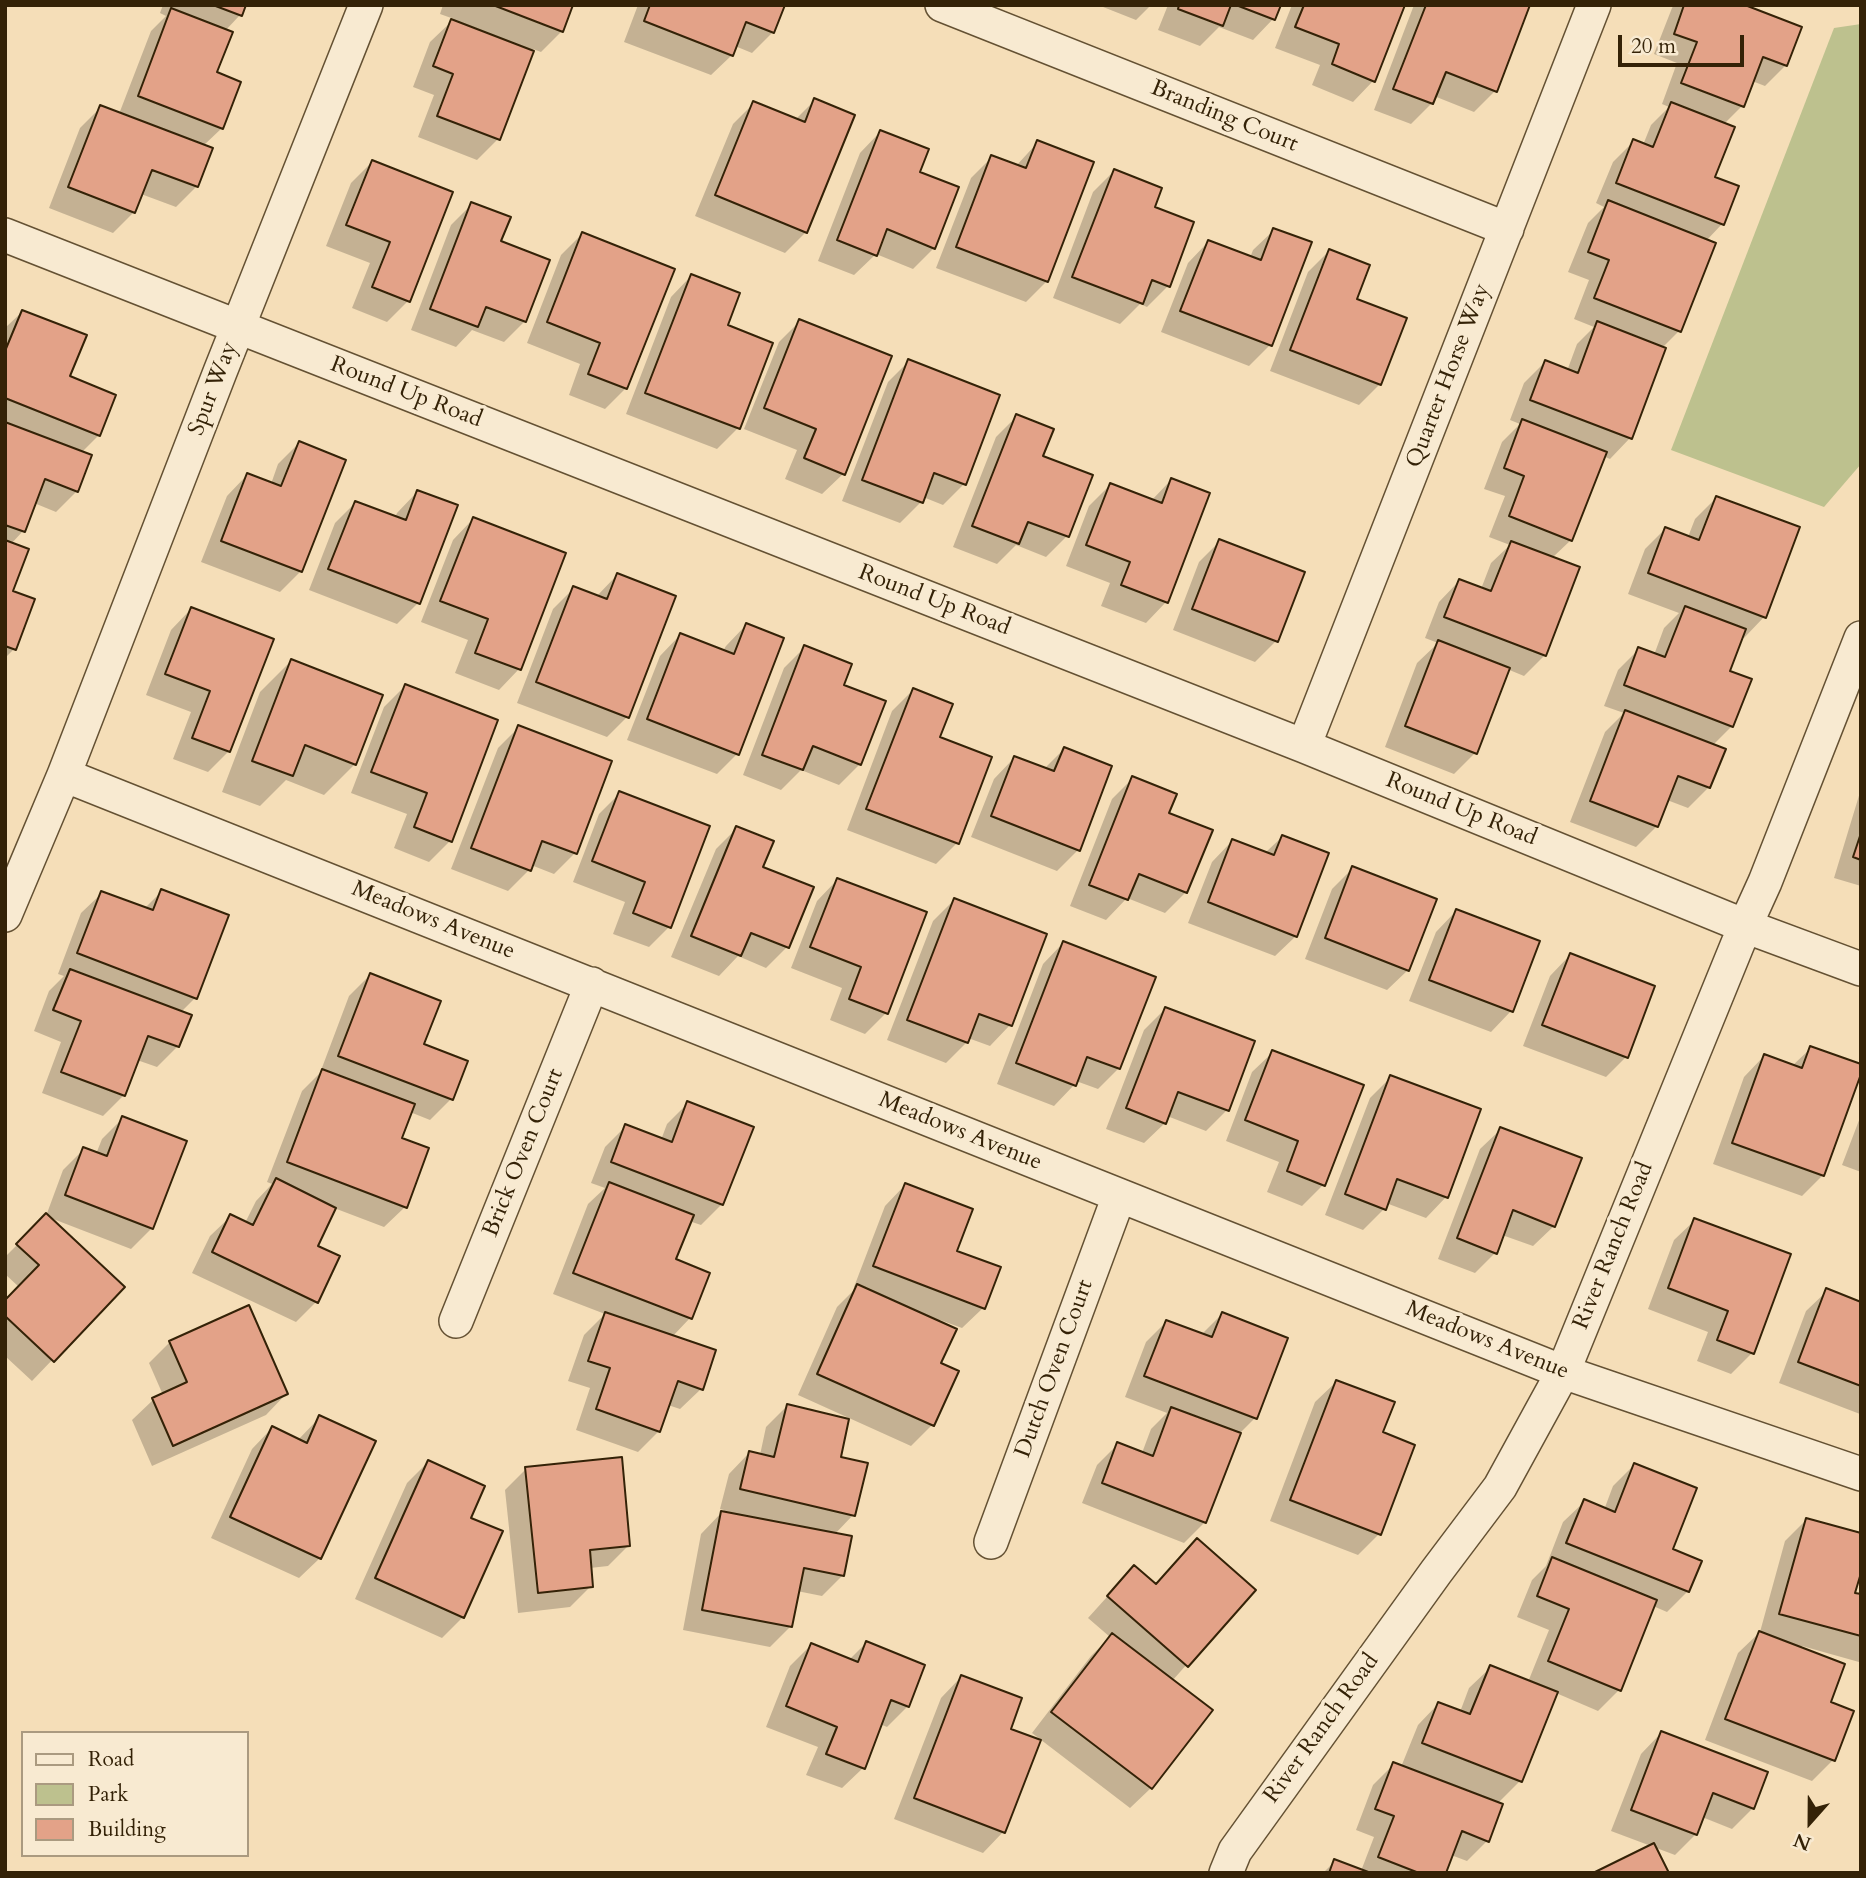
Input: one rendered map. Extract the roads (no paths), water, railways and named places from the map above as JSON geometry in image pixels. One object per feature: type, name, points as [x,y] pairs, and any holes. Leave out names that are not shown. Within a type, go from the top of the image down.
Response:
[{"type":"street","name":"Spur Way","points":[[5,915],[64,775],[366,5]]},
{"type":"street","name":"Branding Court","points":[[942,5],[1507,229]]},
{"type":"street","name":"Quarter Horse Way","points":[[1304,746],[1594,5]]},
{"type":"street","name":"Round Up Road","points":[[5,235],[1304,746],[1745,926],[1861,969]]},
{"type":"street","name":"River Ranch Road","points":[[1226,1873],[1242,1839],[1500,1487],[1563,1372],[1765,882],[1861,638]]},
{"type":"street","name":"Meadows Avenue","points":[[64,775],[1563,1372],[1861,1474]]},
{"type":"street","name":"Brick Oven Court","points":[[456,1321],[592,984]]},
{"type":"street","name":"Dutch Oven Court","points":[[991,1542],[1119,1196]]}]
